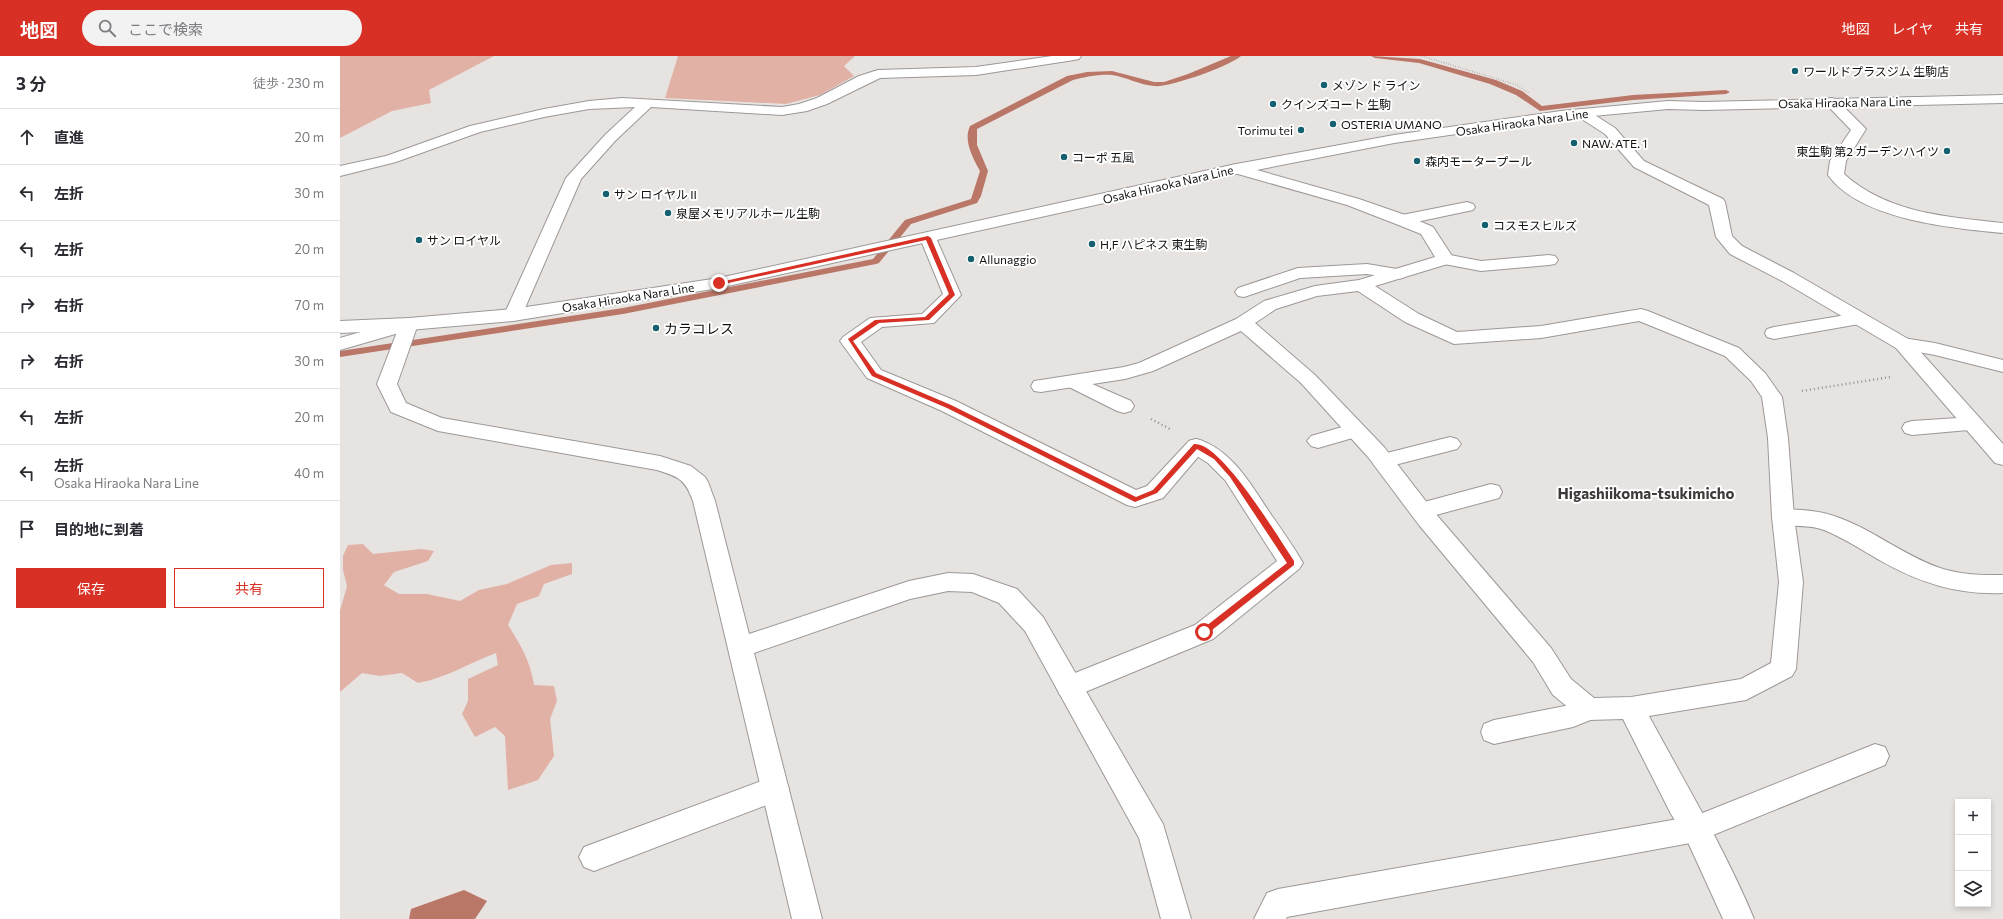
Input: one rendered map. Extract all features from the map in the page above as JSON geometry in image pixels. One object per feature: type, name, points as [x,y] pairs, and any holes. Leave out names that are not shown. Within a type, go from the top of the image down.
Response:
[{"type":"street","points":[[340,171],[391,159],[475,129],[544,113],[589,105],[622,102],[782,111],[802,108],[815,103],[864,78],[878,74],[902,72],[976,71],[1074,56]]},
{"type":"street","name":"Osaka Hiraoka Nara Line","points":[[340,327],[409,324],[512,315],[719,283],[1236,169],[1394,139],[1561,115],[1668,105],[1703,106],[2003,98]]},
{"type":"street","points":[[1831,102],[1859,129],[1838,161],[1836,175],[1857,193],[1895,210],[1949,222],[2003,228]]},
{"type":"street","points":[[512,315],[574,178],[610,138],[647,103]]},
{"type":"street","points":[[1582,113],[1610,131],[1639,164],[1717,202],[1724,237],[1736,250],[1788,277],[1903,344],[2003,458]]},
{"type":"street","points":[[1236,169],[1353,202],[1402,220],[1427,231],[1445,260]]},
{"type":"street","points":[[1402,220],[1467,206]]},
{"type":"street","points":[[928,238],[952,295],[927,319],[877,322],[850,341],[874,374],[949,406],[1135,500],[1155,492],[1196,446],[1216,458],[1233,475],[1291,563],[1204,632],[1069,687]]},
{"type":"street","points":[[1041,386],[1125,373],[1146,367],[1243,323],[1270,305],[1315,291],[1360,285],[1445,260],[1481,266],[1549,260]]},
{"type":"street","points":[[1244,292],[1298,273],[1367,269],[1397,274]]},
{"type":"street","points":[[1360,285],[1412,318],[1454,338],[1541,332],[1641,315],[1732,352],[1758,377],[1772,397],[1778,438],[1783,517],[1791,582],[1783,669],[1746,689],[1631,708],[1589,709],[1573,716],[1494,732]]},
{"type":"street","points":[[1774,333],[1858,319]]},
{"type":"street","points":[[1243,323],[1308,379],[1356,430],[1383,461],[1421,511],[1526,634],[1542,655],[1562,687],[1589,709]]},
{"type":"street","points":[[340,344],[409,324]]},
{"type":"street","points":[[409,324],[387,384],[398,407],[438,424],[660,463],[683,471],[697,482],[704,501],[741,647],[807,919]]},
{"type":"street","points":[[1903,344],[1935,349],[2003,366]]},
{"type":"street","points":[[1074,382],[1124,406]]},
{"type":"street","points":[[1912,428],[1973,424]]},
{"type":"street","points":[[1318,441],[1356,430]]},
{"type":"street","points":[[1383,461],[1450,444]]},
{"type":"street","points":[[1421,511],[1492,492]]},
{"type":"street","points":[[1783,517],[1816,519],[1844,528],[1927,575],[1976,585],[2003,584]]},
{"type":"street","points":[[741,647],[909,590],[948,582],[973,583],[1008,596],[1034,624],[1154,834],[1176,919]]},
{"type":"street","points":[[1631,708],[1681,805],[1696,828],[1739,919]]},
{"type":"street","points":[[1269,919],[1278,904],[1696,828],[1875,756]]},
{"type":"street","points":[[594,857],[775,789]]},
{"type":"path","points":[[1422,56],[1517,85],[1546,103],[1561,115]]},
{"type":"path","points":[[1772,397],[1926,370]]},
{"type":"path","points":[[1124,406],[1186,437],[1196,446]]},
{"type":"shaded area","points":[[340,56],[494,56],[429,90],[431,103],[392,111],[340,138]]},
{"type":"shaded area","points":[[678,56],[855,56],[844,66],[854,76],[820,95],[786,104],[665,98]]},
{"type":"shaded area","points":[[363,544],[373,554],[421,549],[434,551],[428,561],[394,572],[384,585],[399,594],[427,594],[460,601],[479,590],[507,584],[551,565],[572,563],[572,574],[544,584],[539,596],[517,604],[508,625],[521,647],[530,668],[534,685],[554,686],[557,701],[550,719],[554,756],[538,780],[508,790],[505,736],[495,727],[475,737],[462,714],[468,701],[468,679],[498,665],[496,653],[438,678],[418,683],[402,673],[380,676],[362,673],[340,692],[340,611],[347,586],[343,570],[343,556],[348,545]]},
{"type":"shaded area","points":[[464,890],[487,901],[475,919],[409,919],[411,909]]},
{"type":"waterway","points":[[340,354],[623,311],[876,261],[908,222],[974,201],[977,196],[984,171],[973,145],[973,128],[1070,78],[1087,74],[1112,73],[1154,84],[1164,84],[1191,76],[1237,56]]},
{"type":"waterway","points":[[1375,56],[1420,61],[1493,82],[1519,93],[1540,109],[1633,98],[1726,92]]},
{"type":"place","name":"ワールドプラスジム 生駒店","points":[[1795,71]]},
{"type":"place","name":"メゾン ド ライン","points":[[1324,85]]},
{"type":"place","name":"クインズコート 生駒","points":[[1273,104]]},
{"type":"place","name":"OSTERIA UMANO","points":[[1333,124]]},
{"type":"place","name":"Torimu tei","points":[[1301,130]]},
{"type":"place","name":"NAW. ATE. 1","points":[[1574,143]]},
{"type":"place","name":"東生駒 第2 ガーデンハイツ","points":[[1947,151]]},
{"type":"place","name":"コーポ 五風","points":[[1064,157]]},
{"type":"place","name":"森内モータープール","points":[[1417,161]]},
{"type":"place","name":"サン ロイヤル II","points":[[606,194]]},
{"type":"place","name":"泉屋メモリアルホール生駒","points":[[668,213]]},
{"type":"place","name":"コスモスヒルズ","points":[[1485,225]]},
{"type":"place","name":"サン ロイヤル","points":[[419,240]]},
{"type":"place","name":"H,F ハピネス 東生駒","points":[[1092,244]]},
{"type":"place","name":"Allunaggio","points":[[971,259]]},
{"type":"place","name":"カラコレス","points":[[656,328]]},
{"type":"district","name":"Higashiikoma-tsukimicho","points":[[1646,493]]},
{"type":"route","points":[[719,283],[928,238],[952,295],[927,319],[877,322],[850,341],[874,374],[949,406],[1135,500],[1155,492],[1196,446],[1216,458],[1233,475],[1291,563],[1204,632]]}]
